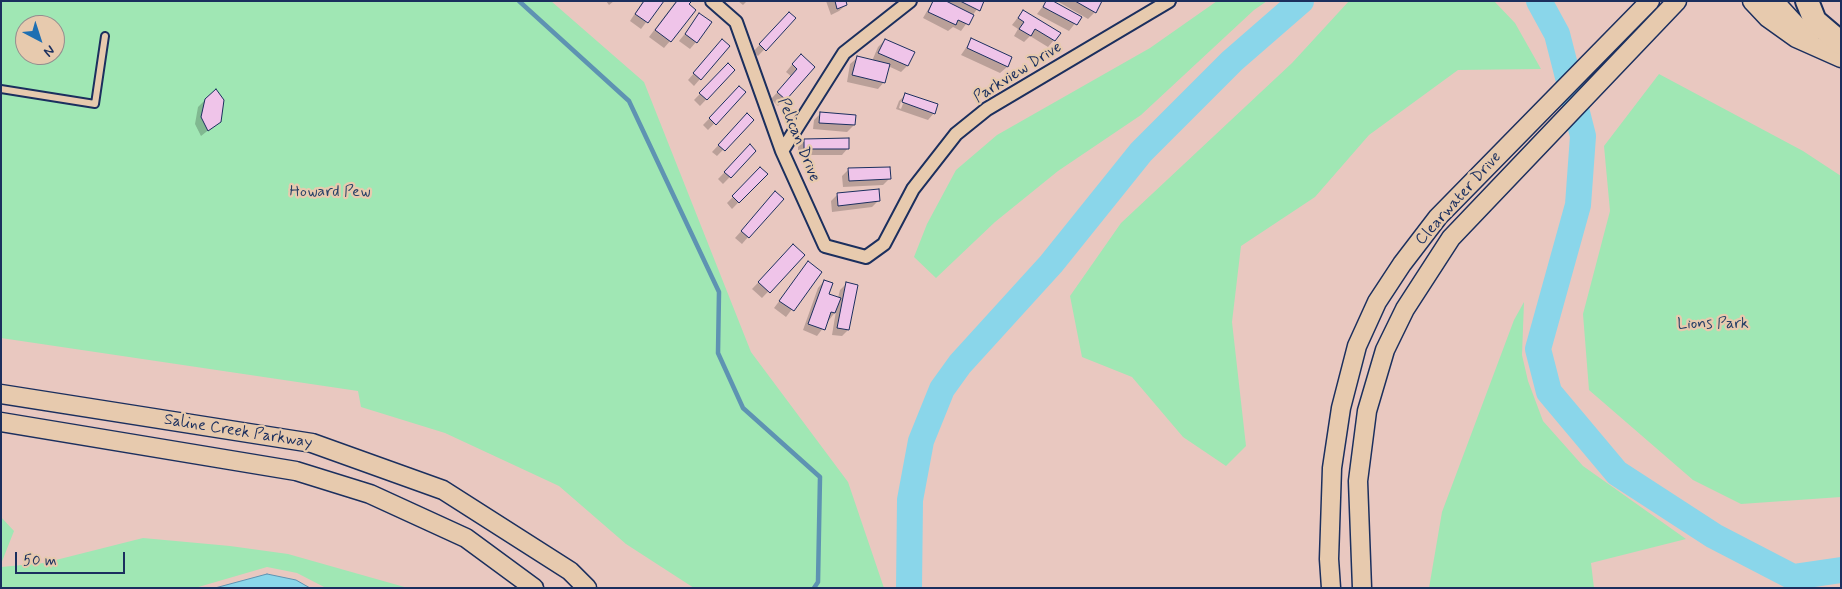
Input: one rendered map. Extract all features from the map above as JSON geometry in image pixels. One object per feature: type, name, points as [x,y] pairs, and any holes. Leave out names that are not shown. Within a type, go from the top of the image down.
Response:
[{"type":"highway","points":[[1807,1],[1815,21],[1841,44]]},
{"type":"main road","name":"Clearwater Drive","points":[[1331,588],[1329,559],[1332,468],[1341,408],[1357,346],[1377,302],[1402,264],[1438,217],[1650,1]]},
{"type":"main road","name":"Clearwater Drive","points":[[1362,588],[1358,481],[1367,411],[1385,350],[1426,274],[1451,238],[1677,1]]},
{"type":"main road","points":[[1752,1],[1768,18],[1796,38],[1841,58]]},
{"type":"main road","points":[[1774,1],[1798,27],[1841,51]]},
{"type":"main road","name":"Saline Creek Parkway","points":[[1,394],[312,443],[443,490],[570,571],[587,588]]},
{"type":"main road","name":"Saline Creek Parkway","points":[[1,422],[296,471],[370,494],[466,538],[534,588]]},
{"type":"street","name":"Pelican Drive","points":[[712,1],[736,22],[782,151],[825,246],[866,257],[877,250]]},
{"type":"street","points":[[782,151],[844,53],[910,1]]},
{"type":"street","name":"Parkview Drive","points":[[877,250],[884,244],[913,189],[964,128],[986,109],[1165,2]]},
{"type":"lane","points":[[1,89],[94,104],[105,36]]},
{"type":"green space","name":"Howard Pew","points":[[1,1],[551,1],[644,82],[751,352],[848,482],[884,588],[694,588],[626,544],[559,486],[445,433],[361,407],[358,391],[1,338]]},
{"type":"green space","points":[[1217,1],[1267,1],[1254,10],[1141,115],[1058,171],[995,222],[936,278],[914,257],[927,224],[956,170],[997,135],[1150,48]]},
{"type":"green space","points":[[1349,1],[1494,1],[1515,23],[1541,69],[1458,70],[1369,135],[1315,197],[1241,246],[1232,322],[1246,446],[1226,466],[1183,437],[1132,377],[1082,357],[1070,296],[1121,223],[1292,63]]},
{"type":"green space","name":"Lions Park","points":[[1659,74],[1803,151],[1841,176],[1841,497],[1741,504],[1693,480],[1589,390],[1583,314],[1610,211],[1604,146]]},
{"type":"green space","points":[[1524,302],[1522,355],[1528,381],[1543,421],[1583,466],[1686,539],[1591,563],[1594,588],[1429,588],[1442,512],[1514,320]]},
{"type":"green space","points":[[1,517],[14,531],[1,564]]},
{"type":"green space","points":[[143,538],[230,546],[288,554],[408,588],[326,588],[297,573],[267,567],[195,588],[1,588],[1,567],[44,563]]},
{"type":"water","points":[[267,574],[296,580],[310,588],[215,588]]},
{"type":"building","points":[[644,1],[664,1],[648,23],[635,14]]},
{"type":"building","points":[[677,1],[692,1],[689,4],[696,10],[671,42],[655,30]]},
{"type":"building","points":[[835,1],[846,1],[847,5],[837,9]]},
{"type":"building","points":[[933,1],[946,1],[974,15],[969,25],[958,20],[956,25],[928,12]]},
{"type":"building","points":[[960,1],[984,1],[980,11]]},
{"type":"building","points":[[1046,1],[1053,1],[1082,17],[1077,25],[1043,7]]},
{"type":"building","points":[[1075,1],[1102,1],[1096,13]]},
{"type":"building","points":[[1023,10],[1061,33],[1055,41],[1035,29],[1031,36],[1019,29],[1024,22],[1018,18]]},
{"type":"building","points":[[789,12],[796,18],[766,51],[759,44]]},
{"type":"building","points":[[699,13],[712,22],[697,43],[685,34]]},
{"type":"building","points":[[971,38],[1012,57],[1008,67],[967,48]]},
{"type":"building","points":[[722,39],[730,46],[701,80],[693,73]]},
{"type":"building","points":[[885,39],[915,52],[908,66],[878,53]]},
{"type":"building","points":[[801,54],[815,67],[786,100],[777,92],[797,69],[792,64]]},
{"type":"building","points":[[857,56],[890,64],[885,83],[852,75]]},
{"type":"building","points":[[728,63],[735,70],[707,100],[699,93]]},
{"type":"building","points":[[739,86],[746,92],[716,125],[709,118]]},
{"type":"building","points":[[216,89],[224,100],[221,122],[208,131],[201,117],[205,99]]},
{"type":"building","points":[[905,93],[938,104],[935,114],[902,102]]},
{"type":"building","points":[[820,112],[856,115],[855,125],[819,123]]},
{"type":"building","points":[[747,113],[754,120],[725,151],[718,145]]},
{"type":"building","points":[[849,138],[849,149],[804,149],[804,139]]},
{"type":"building","points":[[750,144],[756,151],[731,178],[724,172]]},
{"type":"building","points":[[760,167],[768,174],[739,203],[732,196]]},
{"type":"building","points":[[890,167],[891,179],[849,181],[848,168]]},
{"type":"building","points":[[879,189],[880,201],[838,206],[837,193]]},
{"type":"building","points":[[775,191],[784,199],[749,238],[741,231]]},
{"type":"building","points":[[793,244],[805,255],[770,293],[758,282]]},
{"type":"building","points":[[808,261],[822,272],[794,311],[779,301]]},
{"type":"building","points":[[824,280],[833,283],[829,294],[841,298],[835,313],[831,312],[825,330],[808,324]]},
{"type":"building","points":[[846,282],[858,285],[849,330],[837,328]]},
{"type":"waterway","points":[[519,1],[629,101],[719,292],[718,353],[743,408],[820,477],[818,582],[814,588]]},
{"type":"waterway","points":[[909,588],[910,500],[921,441],[942,389],[960,364],[1051,264],[1141,152],[1232,61],[1301,1]]},
{"type":"waterway","points":[[1539,1],[1557,34],[1583,136],[1578,205],[1538,349],[1549,392],[1617,473],[1714,536],[1793,577],[1841,570]]}]
